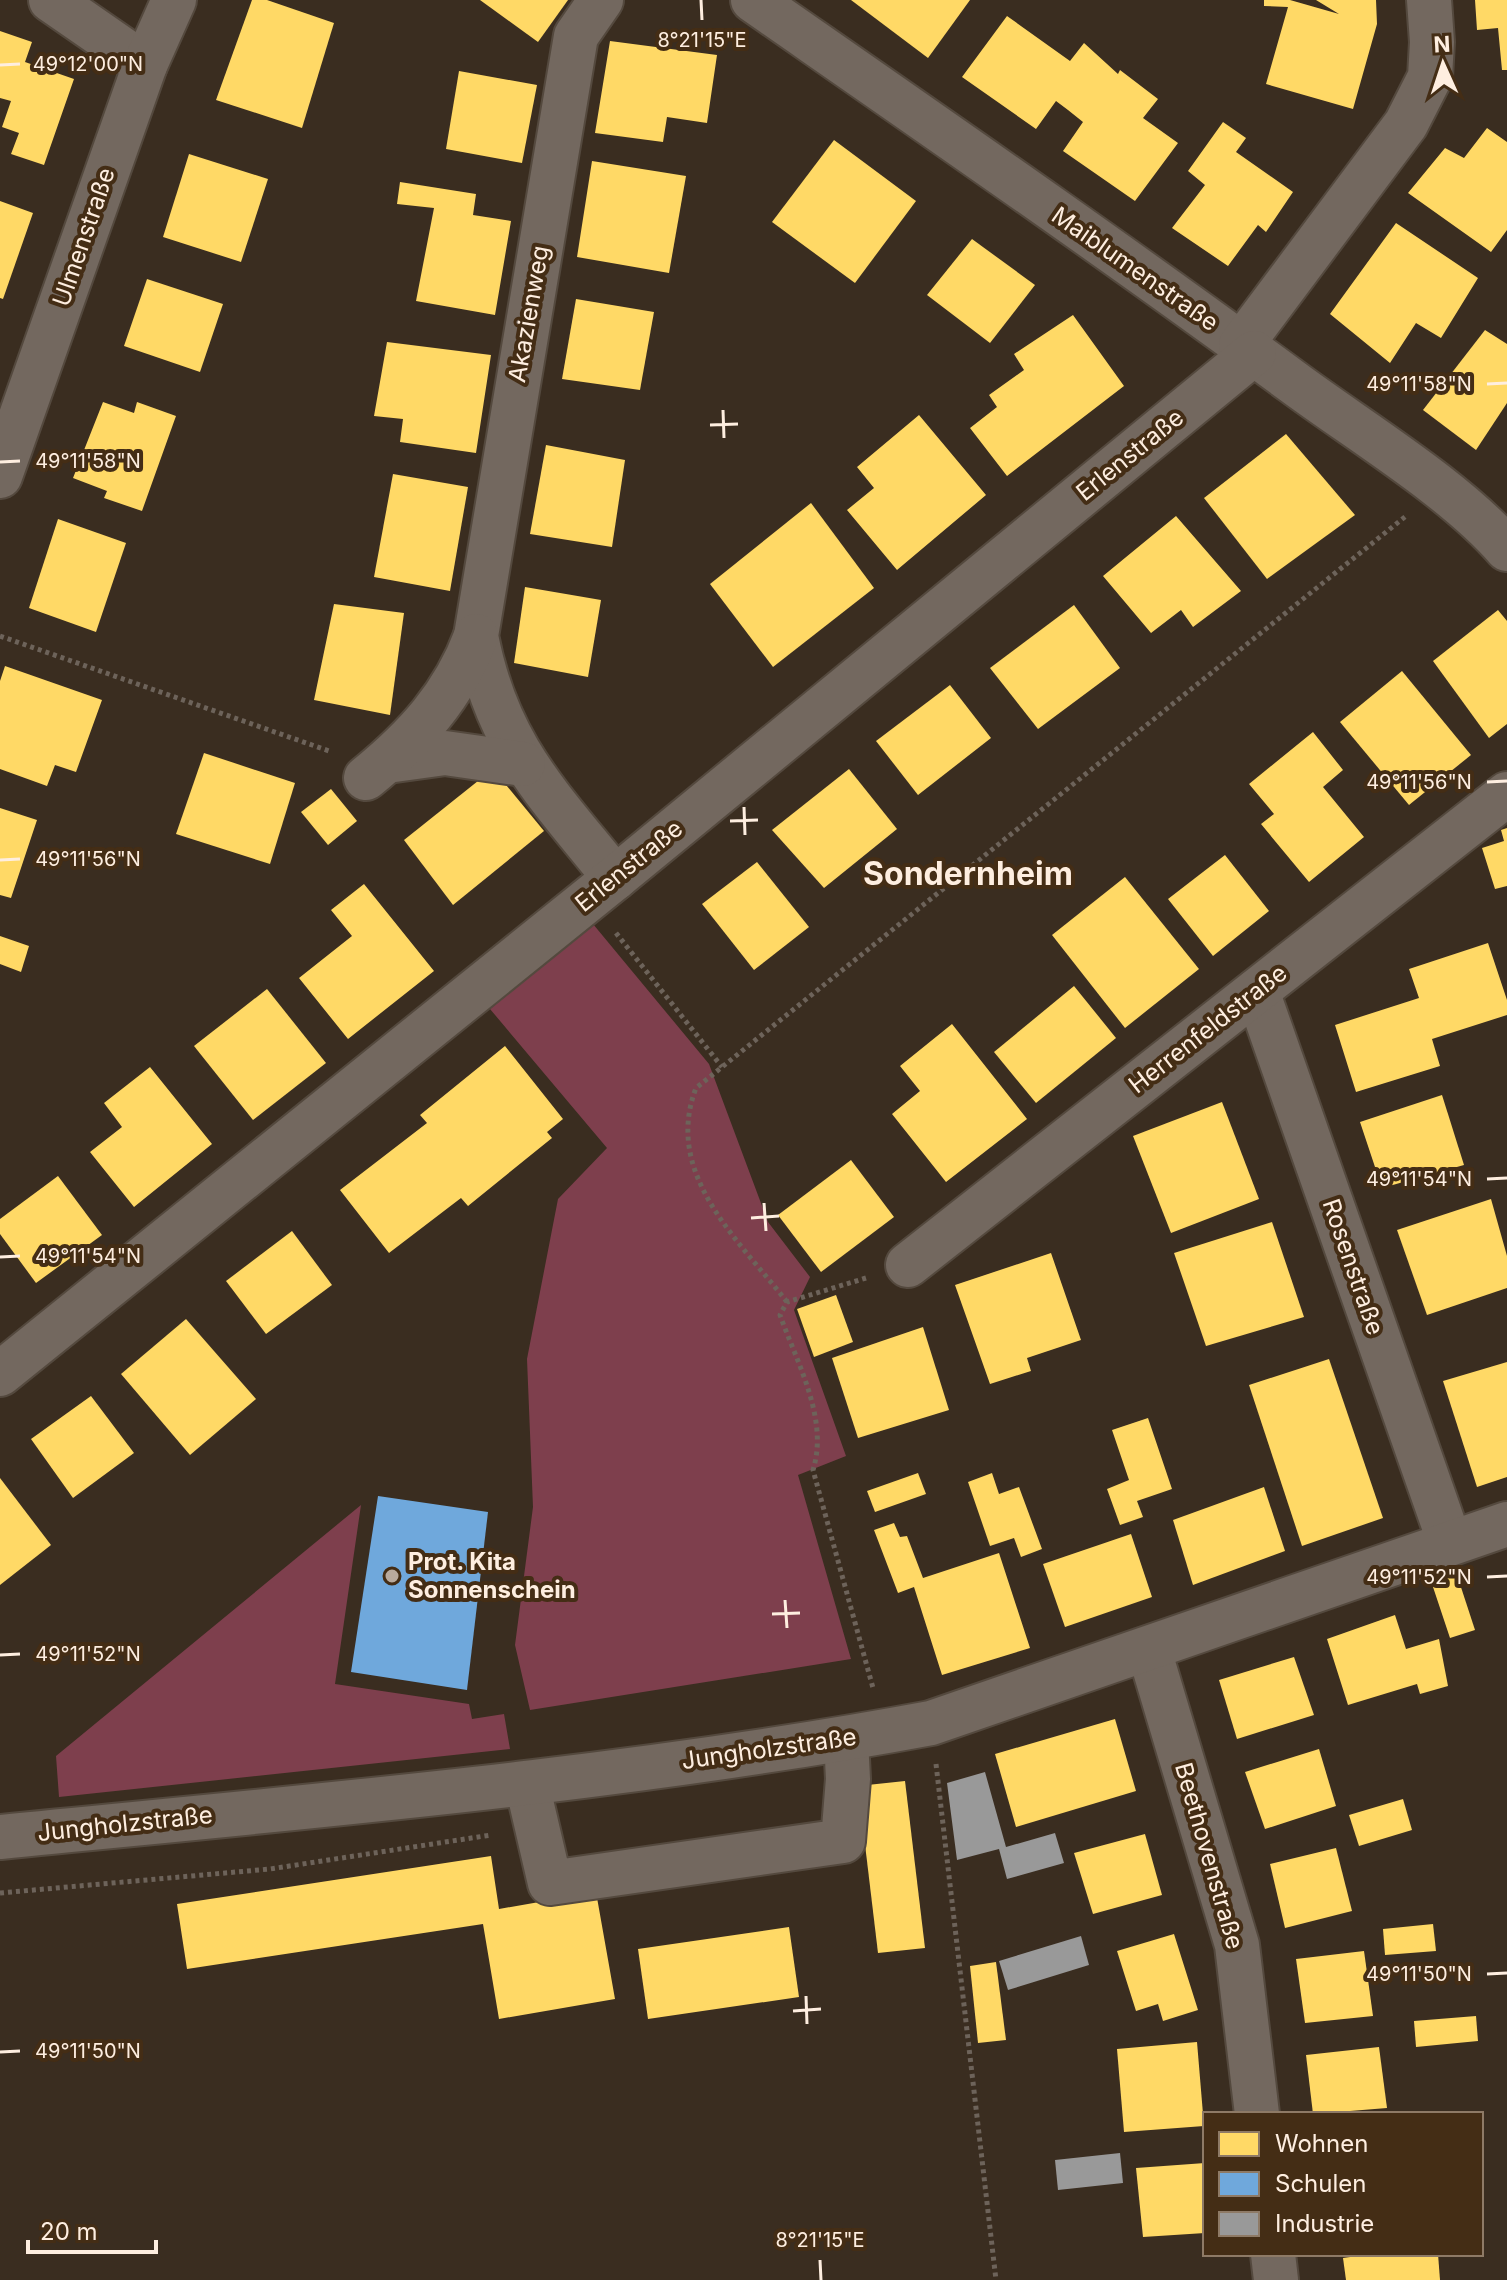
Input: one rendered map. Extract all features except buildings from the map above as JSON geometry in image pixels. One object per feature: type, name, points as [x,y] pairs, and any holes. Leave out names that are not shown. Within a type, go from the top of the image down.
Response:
[{"type":"street","points":[[51,0],[145,65]]},
{"type":"street","name":"Ulmenstraße","points":[[0,476],[145,65],[174,0]]},
{"type":"street","name":"Akazienweg","points":[[377,769],[443,703],[466,665],[476,636],[576,36],[601,0]]},
{"type":"street","name":"Maiblumenstraße","points":[[753,0],[1248,349],[1439,489],[1488,527],[1507,549]]},
{"type":"street","name":"Erlenstraße","points":[[0,1374],[602,888],[1248,349],[1406,124],[1430,77],[1432,42],[1429,0]]},
{"type":"street","name":"Akazienweg","points":[[476,636],[494,704],[523,764],[602,888]]},
{"type":"street","points":[[377,769],[445,753],[523,764]]},
{"type":"street","name":"Herrenfeldstraße","points":[[908,1265],[1507,794]]},
{"type":"street","name":"Rosenstraße","points":[[1257,991],[1450,1543]]},
{"type":"street","name":"Jungholzstraße","points":[[0,1837],[527,1784],[846,1739],[931,1723],[1507,1524]]},
{"type":"street","name":"Beethovenstraße","points":[[1149,1650],[1237,1945],[1257,2112]]},
{"type":"street","points":[[527,1784],[550,1883],[843,1841],[848,1779],[846,1739]]},
{"type":"street","points":[[1273,2256],[1276,2280]]},
{"type":"path","points":[[787,1302],[695,1179],[688,1151],[686,1116],[696,1088],[1439,489]]},
{"type":"path","points":[[0,636],[377,769]]},
{"type":"path","points":[[602,888],[722,1067]]},
{"type":"path","points":[[866,1663],[813,1470],[820,1448],[816,1416],[780,1315],[787,1302],[908,1265]]},
{"type":"path","points":[[931,1723],[996,2280]]},
{"type":"path","points":[[0,1893],[270,1869],[538,1827]]},
{"type":"shaded area","points":[[593,924],[709,1064],[768,1222],[810,1277],[794,1310],[846,1456],[798,1475],[851,1659],[530,1710],[515,1645],[533,1507],[527,1359],[558,1199],[607,1148],[490,1009]]},
{"type":"shaded area","points":[[361,1505],[335,1684],[469,1704],[472,1719],[504,1714],[510,1749],[59,1797],[56,1756]]},
{"type":"place","name":"Prot. Kita Sonnenschein","points":[[392,1576]]},
{"type":"district","name":"Sondernheim","points":[[968,874]]}]
